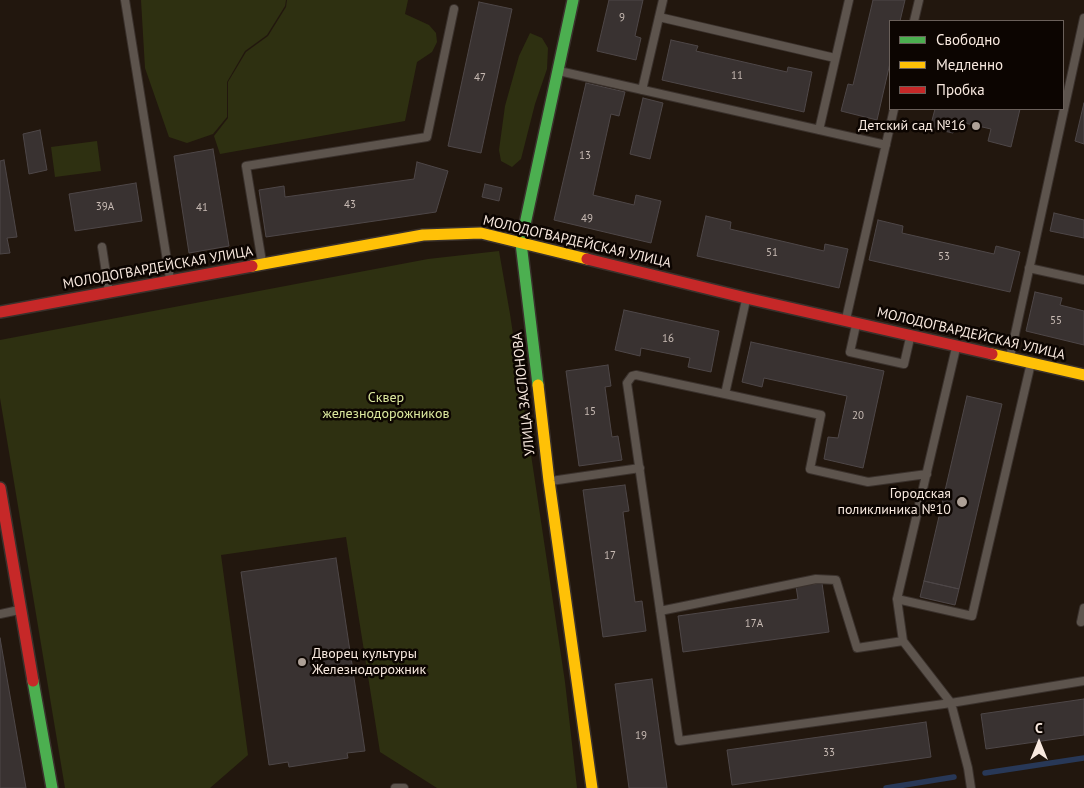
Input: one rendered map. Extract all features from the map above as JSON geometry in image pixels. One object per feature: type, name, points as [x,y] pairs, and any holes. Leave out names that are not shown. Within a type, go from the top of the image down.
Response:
[{"type":"street","name":"УЛИЦА ЗАСЛОНОВА","points":[[573,0],[522,243],[549,482],[592,788]]},
{"type":"street","name":"МОЛОДОГВАРДЕЙСКАЯ УЛИЦА","points":[[0,312],[424,235],[481,233],[746,298],[1084,375]]},
{"type":"street","points":[[0,488],[52,788]]},
{"type":"lane","points":[[125,0],[171,281]]},
{"type":"lane","points":[[642,90],[663,0]]},
{"type":"lane","points":[[819,130],[849,0]]},
{"type":"lane","points":[[914,20],[919,0]]},
{"type":"lane","points":[[262,265],[246,166],[426,137],[454,9]]},
{"type":"lane","points":[[659,17],[836,58]]},
{"type":"lane","points":[[1010,359],[1084,18]]},
{"type":"lane","points":[[559,71],[886,146]]},
{"type":"lane","points":[[894,110],[851,322],[850,352],[904,364],[910,336]]},
{"type":"lane","points":[[102,247],[109,292]]},
{"type":"lane","points":[[1030,268],[1084,280]]},
{"type":"lane","points":[[725,394],[746,298]]},
{"type":"lane","points":[[956,346],[898,599],[903,641],[951,703],[968,768],[971,788]]},
{"type":"lane","points":[[898,599],[972,616],[1031,363]]},
{"type":"lane","points":[[927,474],[868,482],[810,469],[821,415],[636,375],[632,376],[627,383],[679,741],[951,703],[1084,682]]},
{"type":"lane","points":[[549,482],[640,468]]},
{"type":"lane","points":[[660,611],[816,579],[836,580],[857,648],[903,641]]},
{"type":"lane","points":[[1081,622],[1084,608]]},
{"type":"lane","points":[[0,614],[21,610]]},
{"type":"lane","points":[[395,788],[404,788]]},
{"type":"green space","points":[[141,0],[286,0],[285,6],[267,35],[245,51],[227,82],[227,117],[213,134],[187,143],[169,137],[145,68]]},
{"type":"green space","points":[[287,0],[408,0],[405,14],[429,25],[436,33],[437,42],[432,52],[417,62],[405,121],[220,154],[214,136],[228,118],[228,82],[246,52],[268,36],[286,7]]},
{"type":"green space","points":[[530,33],[542,38],[548,48],[547,69],[535,104],[521,159],[512,167],[501,161],[499,150],[505,106],[519,56]]},
{"type":"green space","points":[[97,141],[101,171],[55,177],[51,147]]},
{"type":"green space","name":"Сквер железнодорожников","points":[[499,251],[565,682],[577,788],[437,788],[380,752],[346,537],[221,555],[248,755],[210,788],[65,788],[0,398],[0,340],[428,259]]},
{"type":"building","points":[[609,0],[643,0],[635,36],[641,38],[636,60],[597,51]]},
{"type":"building","points":[[873,0],[905,0],[900,20],[889,20],[889,67],[877,120],[841,111],[848,84],[853,85]]},
{"type":"building","points":[[479,2],[512,9],[481,153],[448,146]]},
{"type":"building","points":[[671,40],[698,46],[696,51],[787,72],[788,67],[812,72],[804,112],[662,80]]},
{"type":"building","points":[[586,83],[625,92],[619,116],[611,114],[593,195],[634,205],[636,195],[661,201],[651,243],[554,220]]},
{"type":"building","points":[[643,98],[663,103],[650,159],[630,154]]},
{"type":"building","points":[[1084,103],[1084,144],[1075,141]]},
{"type":"building","points":[[935,110],[1020,110],[1011,147],[988,141],[991,129],[956,121],[953,133],[930,128]]},
{"type":"building","points":[[40,130],[47,170],[29,174],[23,134]]},
{"type":"building","points":[[213,149],[229,246],[189,253],[174,156]]},
{"type":"building","points":[[4,160],[17,237],[7,238],[10,253],[0,254],[0,161]]},
{"type":"building","points":[[417,162],[448,171],[436,212],[266,237],[259,190],[284,186],[285,197],[414,179]]},
{"type":"building","points":[[136,183],[142,221],[75,231],[69,194]]},
{"type":"building","points":[[485,184],[502,188],[499,201],[482,197]]},
{"type":"building","points":[[1054,213],[1084,220],[1084,238],[1050,231]]},
{"type":"building","points":[[706,216],[731,222],[730,229],[824,251],[825,244],[848,249],[839,288],[697,256]]},
{"type":"building","points":[[878,220],[903,226],[902,233],[994,254],[996,246],[1020,252],[1010,292],[869,260]]},
{"type":"building","points":[[1035,292],[1062,298],[1060,305],[1084,311],[1084,345],[1026,331]]},
{"type":"building","points":[[624,310],[719,331],[711,372],[688,367],[690,358],[641,348],[640,356],[615,350]]},
{"type":"building","points":[[751,342],[884,371],[863,468],[824,459],[828,437],[838,438],[847,396],[764,378],[762,387],[742,382]]},
{"type":"building","points":[[608,365],[611,386],[605,387],[612,437],[618,436],[622,460],[579,466],[566,371]]},
{"type":"building","points":[[967,396],[1002,404],[959,589],[924,581]]},
{"type":"building","points":[[625,485],[629,511],[623,512],[635,602],[642,601],[646,631],[603,637],[583,490]]},
{"type":"building","name":"Дворец культуры Железнодорожник","points":[[336,558],[365,751],[347,753],[348,758],[289,767],[288,762],[269,765],[241,572]]},
{"type":"building","points":[[924,581],[959,589],[955,605],[920,597]]},
{"type":"building","points":[[822,583],[829,632],[683,652],[678,616],[798,599],[796,586]]},
{"type":"building","points":[[0,638],[26,788],[0,788]]},
{"type":"building","points":[[652,679],[667,788],[629,788],[615,684]]},
{"type":"building","points":[[1084,699],[1084,735],[986,749],[981,714]]},
{"type":"building","points":[[926,722],[931,757],[732,785],[727,750]]},
{"type":"waterway","points":[[985,773],[1084,758]]},
{"type":"waterway","points":[[886,788],[954,777]]},
{"type":"traffic: fast","points":[[538,385],[521,243],[573,0]]},
{"type":"traffic: fast","points":[[33,681],[52,788]]},
{"type":"traffic: slow","points":[[252,266],[423,235],[481,233],[587,259]]},
{"type":"traffic: slow","points":[[992,354],[1084,375]]},
{"type":"traffic: slow","points":[[538,385],[549,481],[592,788]]},
{"type":"traffic: jam","points":[[587,259],[746,298],[992,354]]},
{"type":"traffic: jam","points":[[0,312],[252,266]]},
{"type":"traffic: jam","points":[[0,488],[33,681]]},
{"type":"place","name":"Детский сад №16","points":[[976,126]]},
{"type":"place","name":"Городская поликлиника №10","points":[[962,502]]},
{"type":"place","name":"Дворец культуры Железнодорожник","points":[[302,662]]}]
